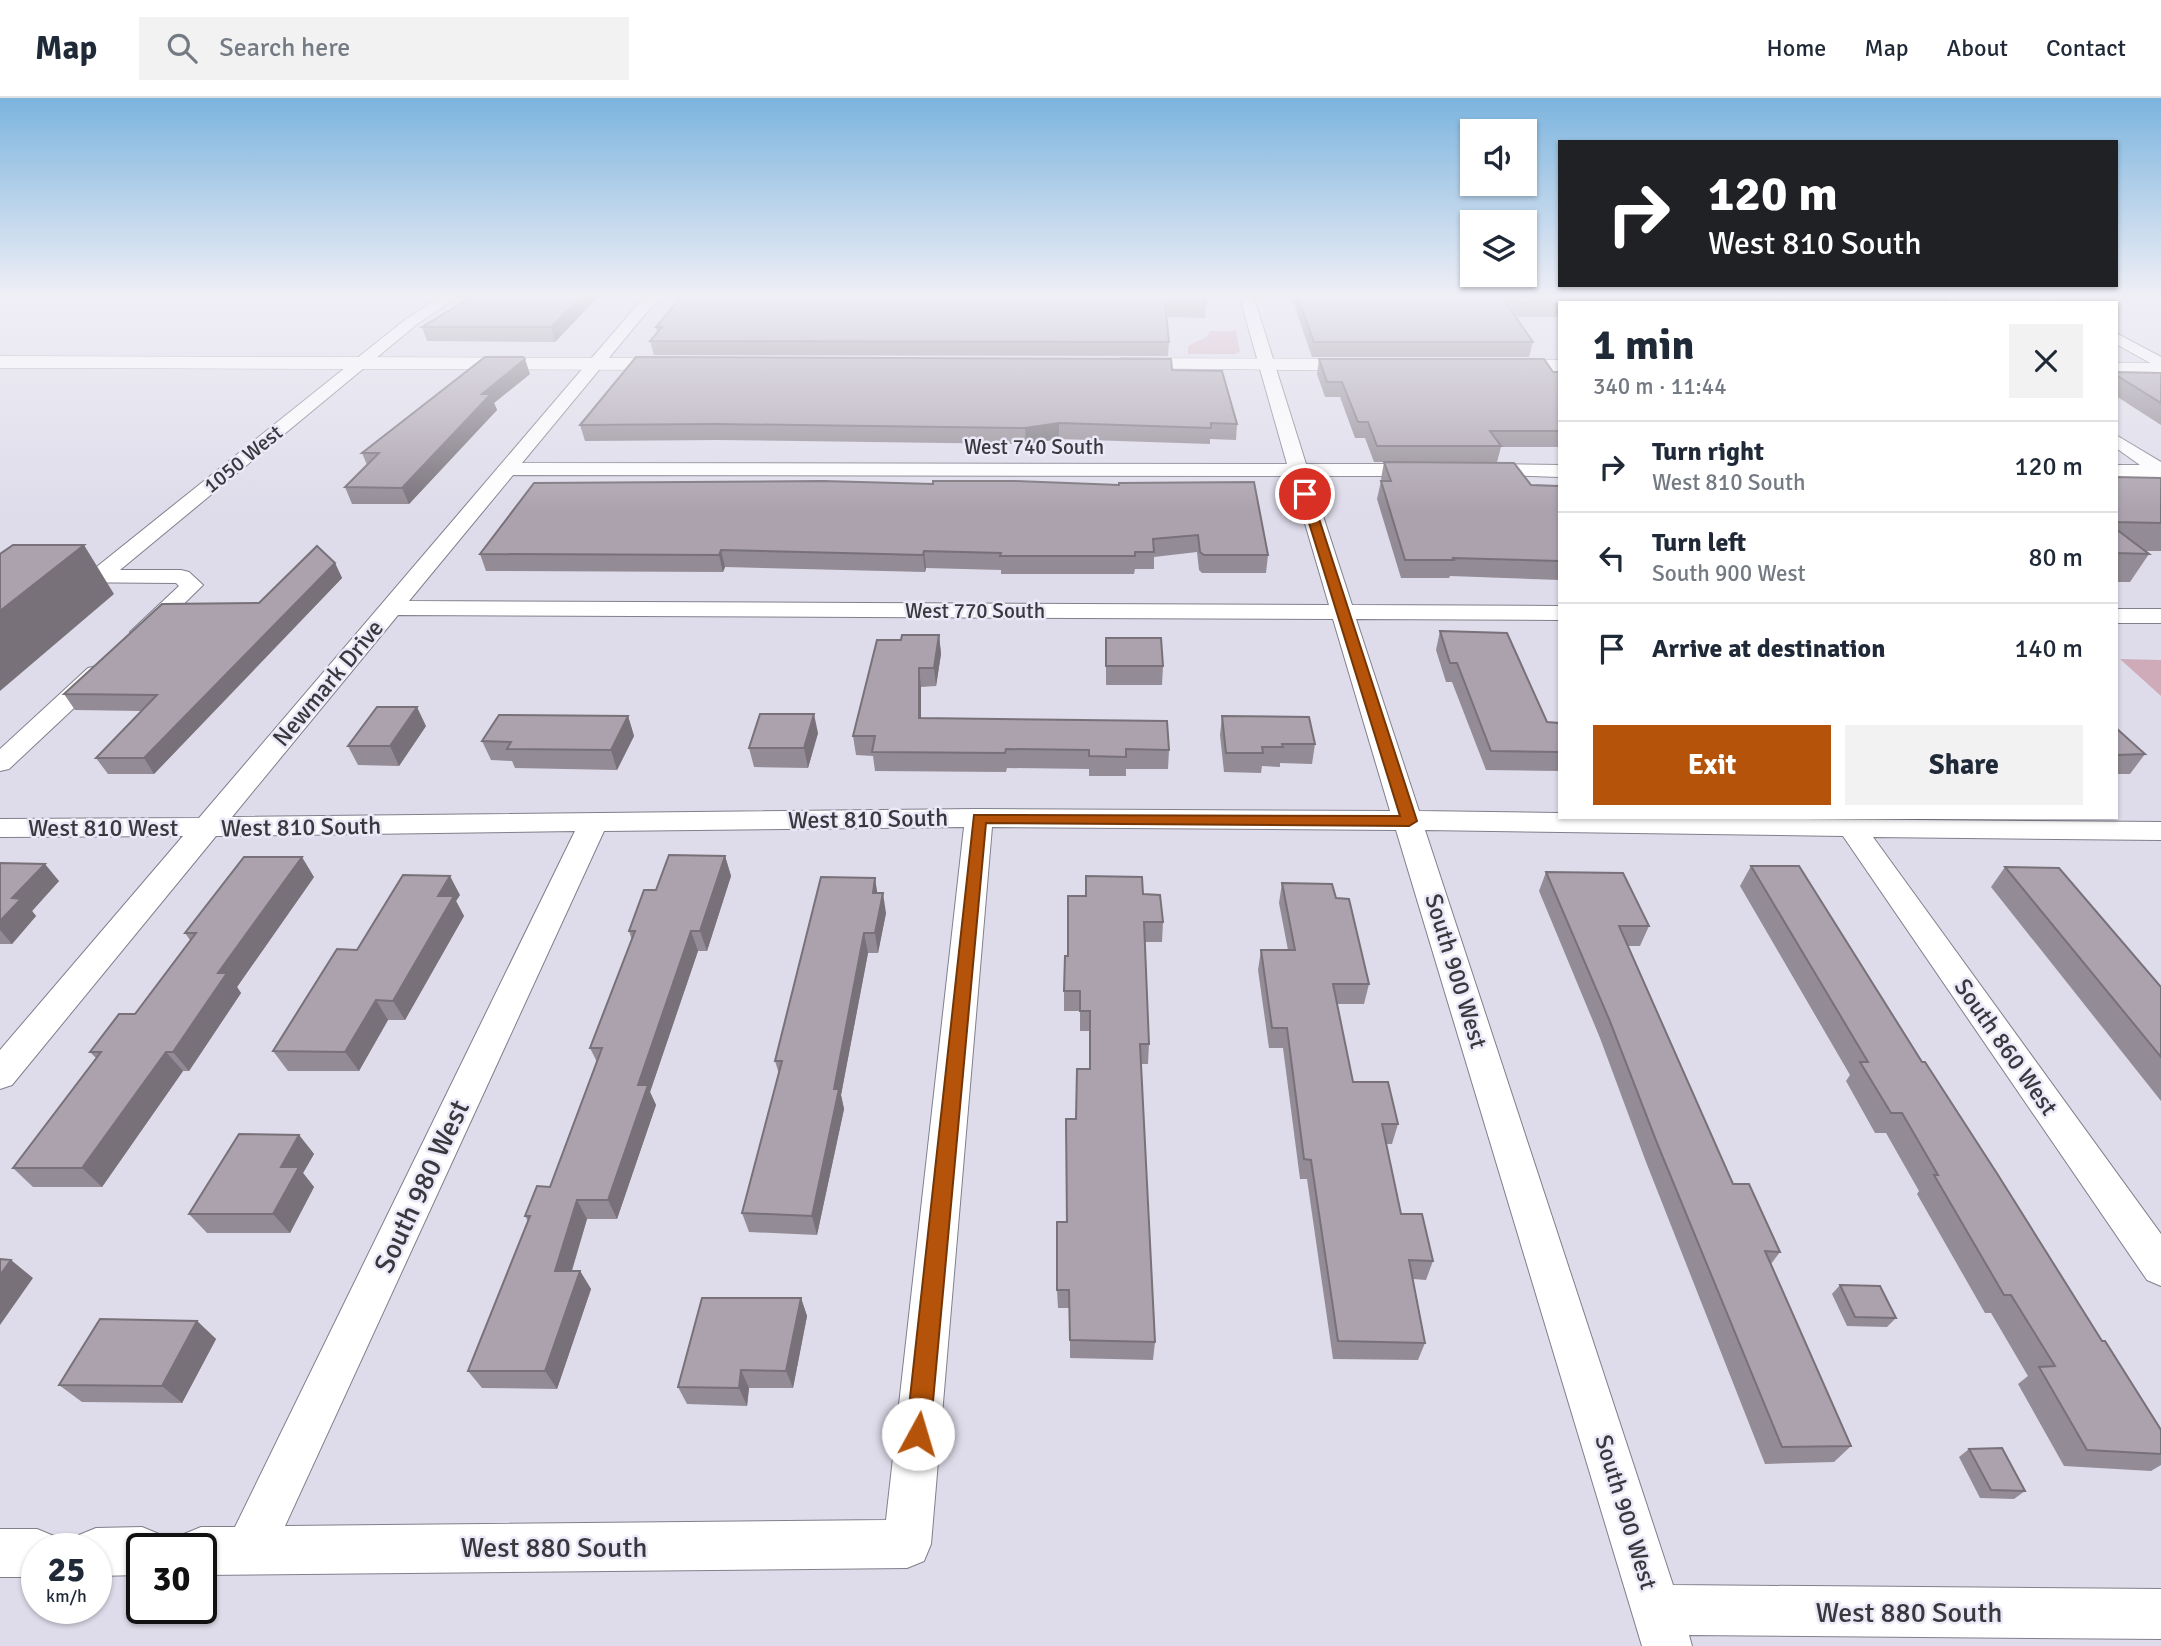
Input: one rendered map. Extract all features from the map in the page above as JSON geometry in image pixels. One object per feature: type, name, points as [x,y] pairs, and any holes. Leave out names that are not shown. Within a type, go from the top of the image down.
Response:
[{"type":"street","name":"1050 West","points":[[100,575],[356,367]]},
{"type":"street","name":"Newmark Drive","points":[[0,1075],[592,367]]},
{"type":"street","name":"South 900 West","points":[[1268,367],[1341,612],[1662,1628]]},
{"type":"street","points":[[2118,369],[2142,367]]},
{"type":"street","points":[[2118,441],[2161,471]]},
{"type":"street","name":"West 740 South","points":[[508,469],[1436,470]]},
{"type":"street","points":[[1463,470],[1558,471]]},
{"type":"street","points":[[2118,471],[2161,471]]},
{"type":"street","points":[[0,586],[11,581],[49,575],[181,577],[192,585],[0,763]]},
{"type":"street","name":"West 770 South","points":[[391,608],[1558,613]]},
{"type":"street","points":[[2118,615],[2161,616]]},
{"type":"street","name":"West 810 South","points":[[205,828],[979,818],[2161,831]]},
{"type":"street","name":"West 880 South","points":[[217,1551],[907,1545],[979,818]]},
{"type":"street","name":"South 980 West","points":[[249,1550],[593,822]]},
{"type":"street","name":"West 810 West","points":[[0,828],[205,828]]},
{"type":"street","name":"South 860 West","points":[[1852,828],[2161,1267]]},
{"type":"street","points":[[0,1553],[21,1553]]},
{"type":"street","name":"West 880 South","points":[[1662,1628],[2161,1614]]},
{"type":"shaded area","points":[[2120,659],[2161,660],[2161,696]]},
{"type":"building","points":[[472,367],[515,367],[482,394],[491,394],[402,488],[345,487],[379,453],[362,453]]},
{"type":"building","points":[[628,367],[1172,367],[1172,370],[1222,371],[1237,424],[1211,423],[1211,428],[1059,423],[1025,428],[580,425]]},
{"type":"building","points":[[1322,367],[1550,367],[1553,372],[1558,372],[1558,431],[1490,431],[1501,446],[1377,446],[1368,422],[1358,422],[1342,382],[1327,382]]},
{"type":"building","points":[[2118,372],[2161,373],[2161,403],[2118,376]]},
{"type":"building","points":[[1384,462],[1514,463],[1531,485],[1558,486],[1558,561],[1453,558],[1454,560],[1405,560],[1381,481],[1391,481]]},
{"type":"building","points":[[2118,477],[2161,478],[2161,523],[2118,522]]},
{"type":"building","points":[[823,481],[933,484],[933,481],[1014,481],[1119,485],[1254,482],[1268,555],[1204,555],[1200,552],[1198,535],[1153,539],[1154,552],[1135,552],[1135,556],[721,550],[719,555],[480,554],[534,483]]},
{"type":"building","points":[[2118,531],[2149,554],[2118,553]]},
{"type":"building","points":[[13,545],[84,545],[0,611],[0,554]]},
{"type":"building","points":[[317,546],[335,563],[144,758],[96,758],[157,695],[64,694],[162,604],[259,603]]},
{"type":"building","points":[[1440,631],[1507,633],[1547,722],[1558,723],[1558,752],[1491,751],[1457,663],[1450,663]]},
{"type":"building","points":[[902,635],[939,635],[934,668],[919,668],[919,718],[1167,721],[1169,750],[1126,749],[1126,757],[1089,756],[1089,750],[1006,749],[1005,753],[872,752],[875,736],[853,736],[877,640],[901,640]]},
{"type":"building","points":[[1106,638],[1161,638],[1163,666],[1106,666]]},
{"type":"building","points":[[377,707],[417,707],[390,746],[348,746]]},
{"type":"building","points":[[760,714],[814,714],[804,748],[749,748]]},
{"type":"building","points":[[499,715],[628,716],[611,750],[507,749],[511,742],[482,741]]},
{"type":"building","points":[[1222,716],[1309,717],[1315,744],[1262,747],[1263,753],[1226,753]]},
{"type":"building","points":[[2118,730],[2145,754],[2118,755]]},
{"type":"building","points":[[669,855],[725,856],[700,931],[691,931],[638,1085],[648,1085],[608,1200],[577,1200],[555,1271],[580,1271],[545,1371],[468,1371],[530,1216],[525,1216],[537,1186],[550,1187],[602,1048],[590,1048],[635,931],[629,931],[644,890],[656,890]]},
{"type":"building","points":[[244,857],[302,857],[218,973],[227,973],[173,1052],[166,1052],[82,1168],[13,1168],[101,1052],[90,1052],[119,1014],[135,1014],[196,933],[185,933]]},
{"type":"building","points":[[0,863],[45,864],[12,898],[21,899],[0,921]]},
{"type":"building","points":[[1751,866],[1799,866],[1922,1062],[1925,1062],[2161,1430],[2161,1454],[2087,1450],[2039,1367],[2055,1366],[2011,1295],[2004,1295],[1934,1175],[1938,1175],[1902,1113],[1891,1113],[1860,1062],[1868,1062]]},
{"type":"building","points":[[2005,867],[2059,868],[2161,987],[2161,1057]]},
{"type":"building","points":[[1546,872],[1623,873],[1649,926],[1619,926],[1733,1184],[1749,1184],[1780,1252],[1765,1251],[1851,1446],[1782,1447],[1609,1019]]},
{"type":"building","points":[[403,875],[450,876],[438,896],[454,896],[393,1001],[376,1000],[345,1052],[273,1051],[337,949],[357,950]]},
{"type":"building","points":[[1086,876],[1142,877],[1143,894],[1160,895],[1163,922],[1144,922],[1149,1044],[1140,1044],[1155,1342],[1070,1340],[1069,1290],[1057,1290],[1057,1222],[1067,1222],[1066,1119],[1076,1119],[1077,1069],[1090,1069],[1090,1011],[1080,1011],[1080,991],[1064,991],[1065,956],[1068,956],[1068,896],[1086,896]]},
{"type":"building","points":[[821,877],[875,878],[873,893],[883,893],[875,933],[864,933],[834,1089],[839,1089],[812,1216],[742,1213],[782,1061],[775,1061]]},
{"type":"building","points":[[1282,883],[1332,884],[1336,898],[1349,899],[1369,984],[1333,984],[1353,1082],[1388,1082],[1398,1124],[1382,1124],[1401,1214],[1422,1214],[1433,1261],[1409,1260],[1425,1343],[1338,1341],[1311,1160],[1304,1159],[1287,1028],[1272,1028],[1261,950],[1295,950]]},
{"type":"building","points":[[239,1134],[299,1135],[281,1167],[299,1167],[273,1214],[189,1214]]},
{"type":"building","points":[[0,1259],[11,1260],[0,1275]]},
{"type":"building","points":[[1840,1285],[1880,1286],[1896,1318],[1855,1317]]},
{"type":"building","points":[[702,1298],[801,1298],[786,1371],[741,1370],[739,1388],[678,1387]]},
{"type":"building","points":[[100,1319],[197,1321],[162,1386],[59,1385]]},
{"type":"building","points":[[2002,1448],[2025,1491],[1991,1490],[1969,1449]]},
{"type":"route","points":[[918,1434],[979,818],[1409,821],[1305,494]]}]
